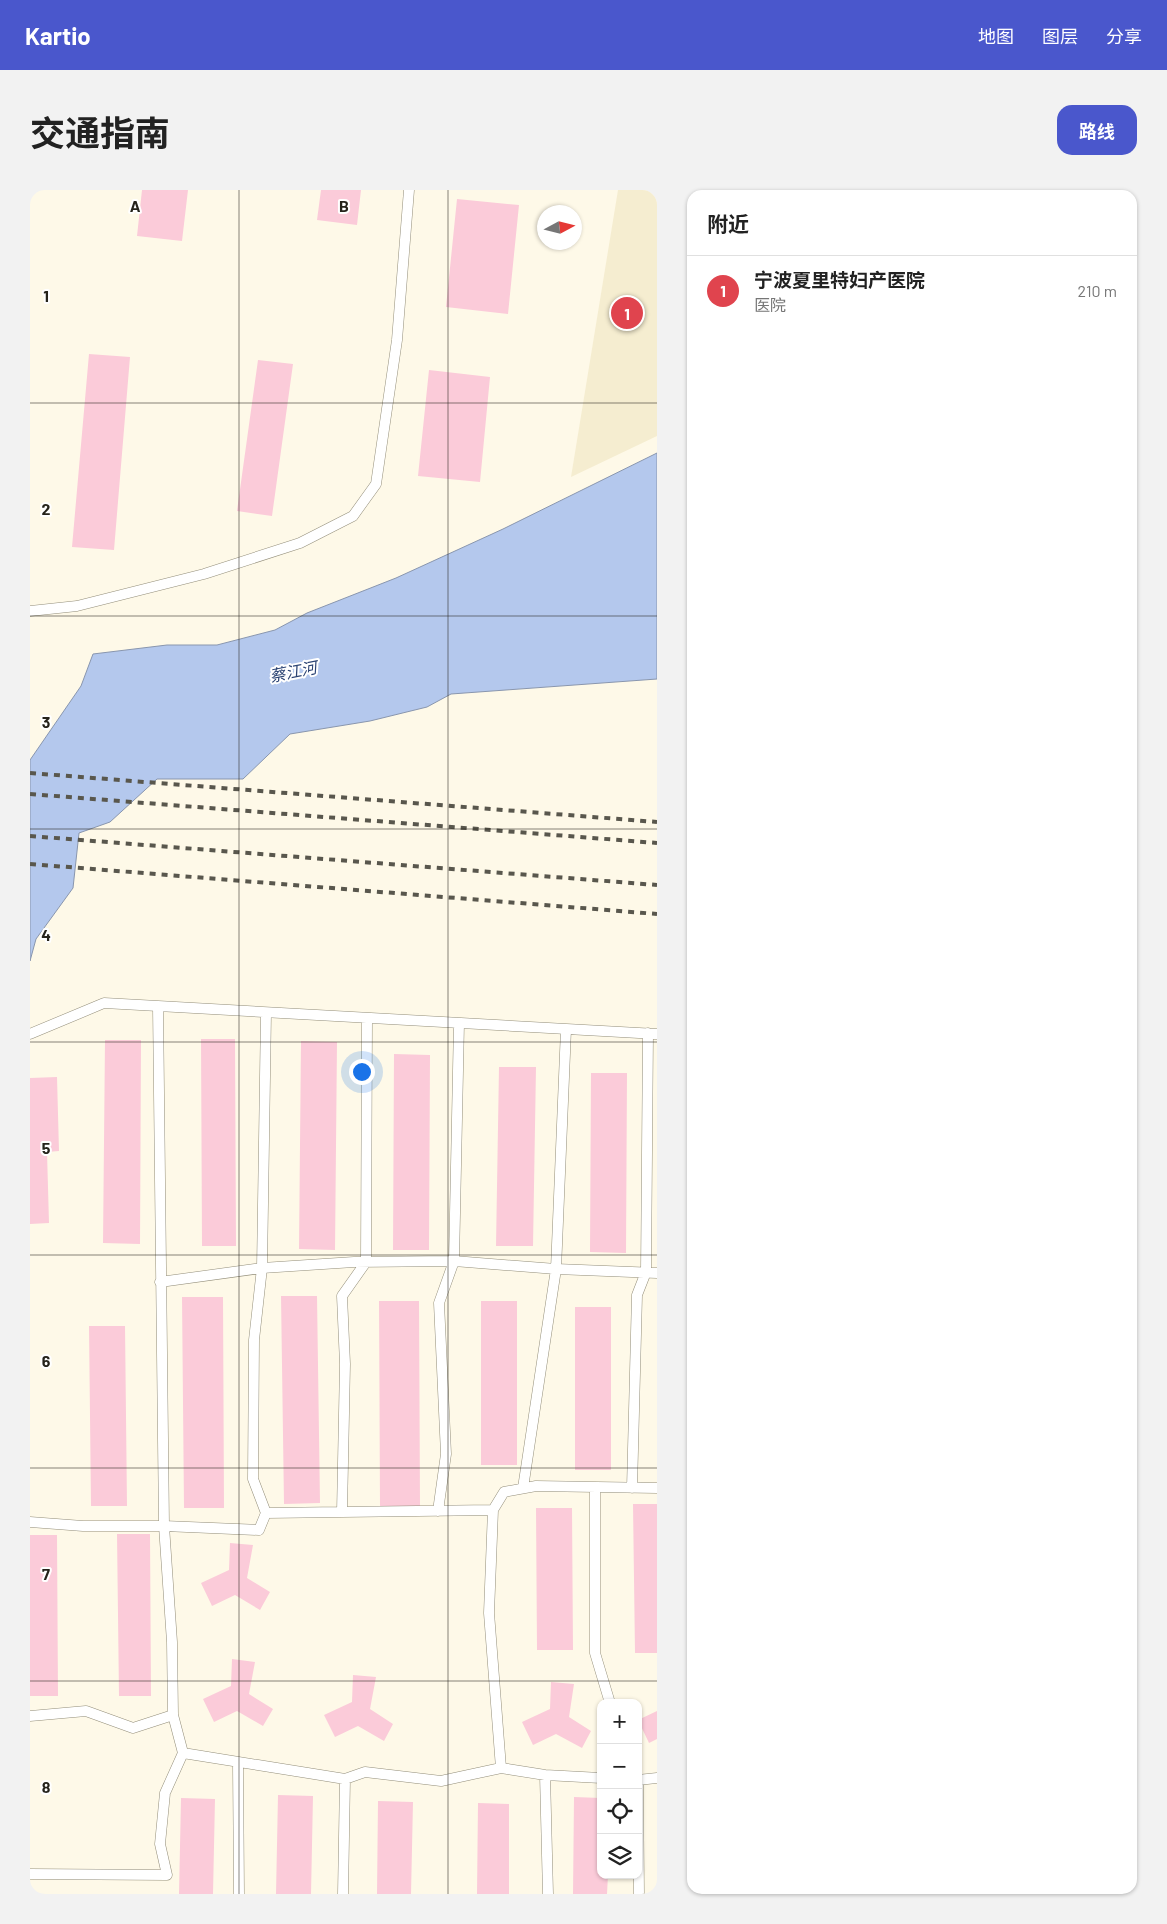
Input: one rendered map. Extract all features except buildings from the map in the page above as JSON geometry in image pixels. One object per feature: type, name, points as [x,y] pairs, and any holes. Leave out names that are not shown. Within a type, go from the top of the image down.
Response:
[{"type":"lane","points":[[30,611],[77,606],[204,574],[300,543],[353,516],[376,484],[397,340],[409,190]]},
{"type":"lane","points":[[30,1034],[104,1002],[266,1013],[652,1034],[646,1272],[637,1295],[632,1488]]},
{"type":"lane","points":[[30,1874],[167,1875],[160,1844],[165,1794],[183,1753],[173,1715],[172,1642],[164,1526],[158,1006]]},
{"type":"lane","points":[[30,1522],[83,1526],[164,1526],[259,1530],[266,1513],[253,1479],[254,1340],[262,1268],[266,1013]]},
{"type":"lane","points":[[342,1512],[345,1364],[342,1296],[366,1262],[367,1018]]},
{"type":"lane","points":[[438,1511],[446,1454],[439,1303],[454,1261],[459,1023]]},
{"type":"lane","points":[[523,1488],[556,1268],[566,1029]]},
{"type":"lane","points":[[160,1282],[262,1268],[366,1262],[454,1261],[657,1273]]},
{"type":"lane","points":[[501,1768],[489,1614],[493,1510],[504,1492],[536,1486],[657,1488]]},
{"type":"lane","points":[[595,1487],[595,1653],[609,1699]]},
{"type":"lane","points":[[266,1513],[493,1510]]},
{"type":"lane","points":[[30,1716],[86,1711],[133,1728],[173,1715]]},
{"type":"lane","points":[[183,1753],[346,1779],[365,1772],[441,1782],[501,1768],[545,1775],[597,1778]]},
{"type":"lane","points":[[238,1763],[239,1894]]},
{"type":"lane","points":[[545,1775],[548,1894]]},
{"type":"lane","points":[[642,1779],[657,1778]]},
{"type":"lane","points":[[343,1894],[346,1779]]},
{"type":"lane","points":[[638,1789],[639,1894]]},
{"type":"shaded area","points":[[618,190],[657,190],[657,436],[571,477]]},
{"type":"water","name":"蔡江河","points":[[657,453],[657,679],[451,694],[427,707],[370,721],[290,734],[243,779],[157,779],[110,822],[79,833],[73,888],[36,939],[30,961],[30,760],[81,686],[93,654],[167,645],[217,645],[275,630],[307,613],[396,578],[503,529]]},
{"type":"railway","points":[[30,773],[657,822]]},
{"type":"railway","points":[[30,794],[657,843]]},
{"type":"railway","points":[[30,836],[657,885]]},
{"type":"railway","points":[[30,864],[657,914]]},
{"type":"place","name":"宁波夏里特妇产医院","points":[[627,313]]}]
